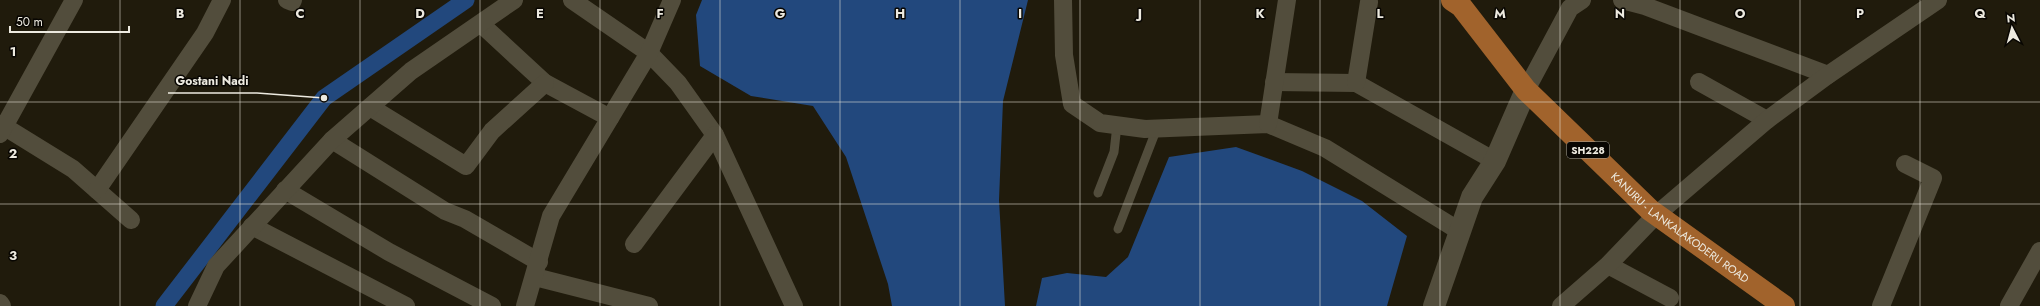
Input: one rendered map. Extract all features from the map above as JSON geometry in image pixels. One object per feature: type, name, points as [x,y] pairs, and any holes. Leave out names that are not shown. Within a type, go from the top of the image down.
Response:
[{"type":"main road","name":"KANURU - LANKALAKODERU ROAD","points":[[1452,0],[1461,6],[1526,90],[1656,215],[1784,306]]},
{"type":"main road","points":[[1434,306],[1461,232],[1472,196],[1495,161],[1526,90]]},
{"type":"street","points":[[74,0],[2,128],[73,169],[131,220]]},
{"type":"street","points":[[96,190],[204,33],[222,0]]},
{"type":"street","points":[[287,0],[292,2],[293,0]]},
{"type":"street","points":[[203,303],[216,266],[332,140],[412,71],[514,0]]},
{"type":"street","points":[[572,0],[649,53],[678,83],[715,135],[794,306]]},
{"type":"street","points":[[525,306],[537,269],[550,216],[649,53],[672,0]]},
{"type":"street","points":[[1063,0],[1064,55],[1072,104],[1100,123],[1157,128],[1268,124],[1325,148],[1461,232]]},
{"type":"street","points":[[1268,124],[1287,0]]},
{"type":"street","points":[[1526,90],[1570,8],[1582,0]]},
{"type":"street","points":[[1622,0],[1644,6],[1828,75]]},
{"type":"street","points":[[1561,306],[1608,265],[1656,215],[1767,120],[1828,75],[1938,0]]},
{"type":"street","points":[[1356,83],[1369,2]]},
{"type":"street","points":[[481,24],[545,82],[610,118]]},
{"type":"street","points":[[370,107],[466,166],[492,132],[545,82]]},
{"type":"street","points":[[1274,82],[1356,83],[1495,161]]},
{"type":"street","points":[[1699,82],[1767,120]]},
{"type":"street","points":[[634,244],[715,135]]},
{"type":"street","points":[[332,140],[446,211],[465,219],[537,269],[649,306]]},
{"type":"street","points":[[1880,306],[1933,178],[1905,164]]},
{"type":"street","points":[[285,190],[389,252],[492,306]]},
{"type":"street","points":[[252,226],[406,306]]},
{"type":"street","points":[[2009,306],[2040,251]]},
{"type":"street","points":[[1608,265],[1670,298]]},
{"type":"lane","points":[[1098,193],[1114,152],[1117,125]]},
{"type":"lane","points":[[1118,229],[1157,128]]},
{"type":"water","points":[[702,0],[1028,0],[1003,101],[999,200],[1005,306],[892,306],[888,284],[846,157],[813,106],[751,96],[700,66],[696,15]]},
{"type":"water","points":[[1236,147],[1302,171],[1362,201],[1407,236],[1387,306],[1036,306],[1042,278],[1067,273],[1106,277],[1128,257],[1169,157]]},
{"type":"waterway","points":[[164,306],[324,98],[466,0]]},
{"type":"place","name":"Gostani Nadi","points":[[324,98]]}]
